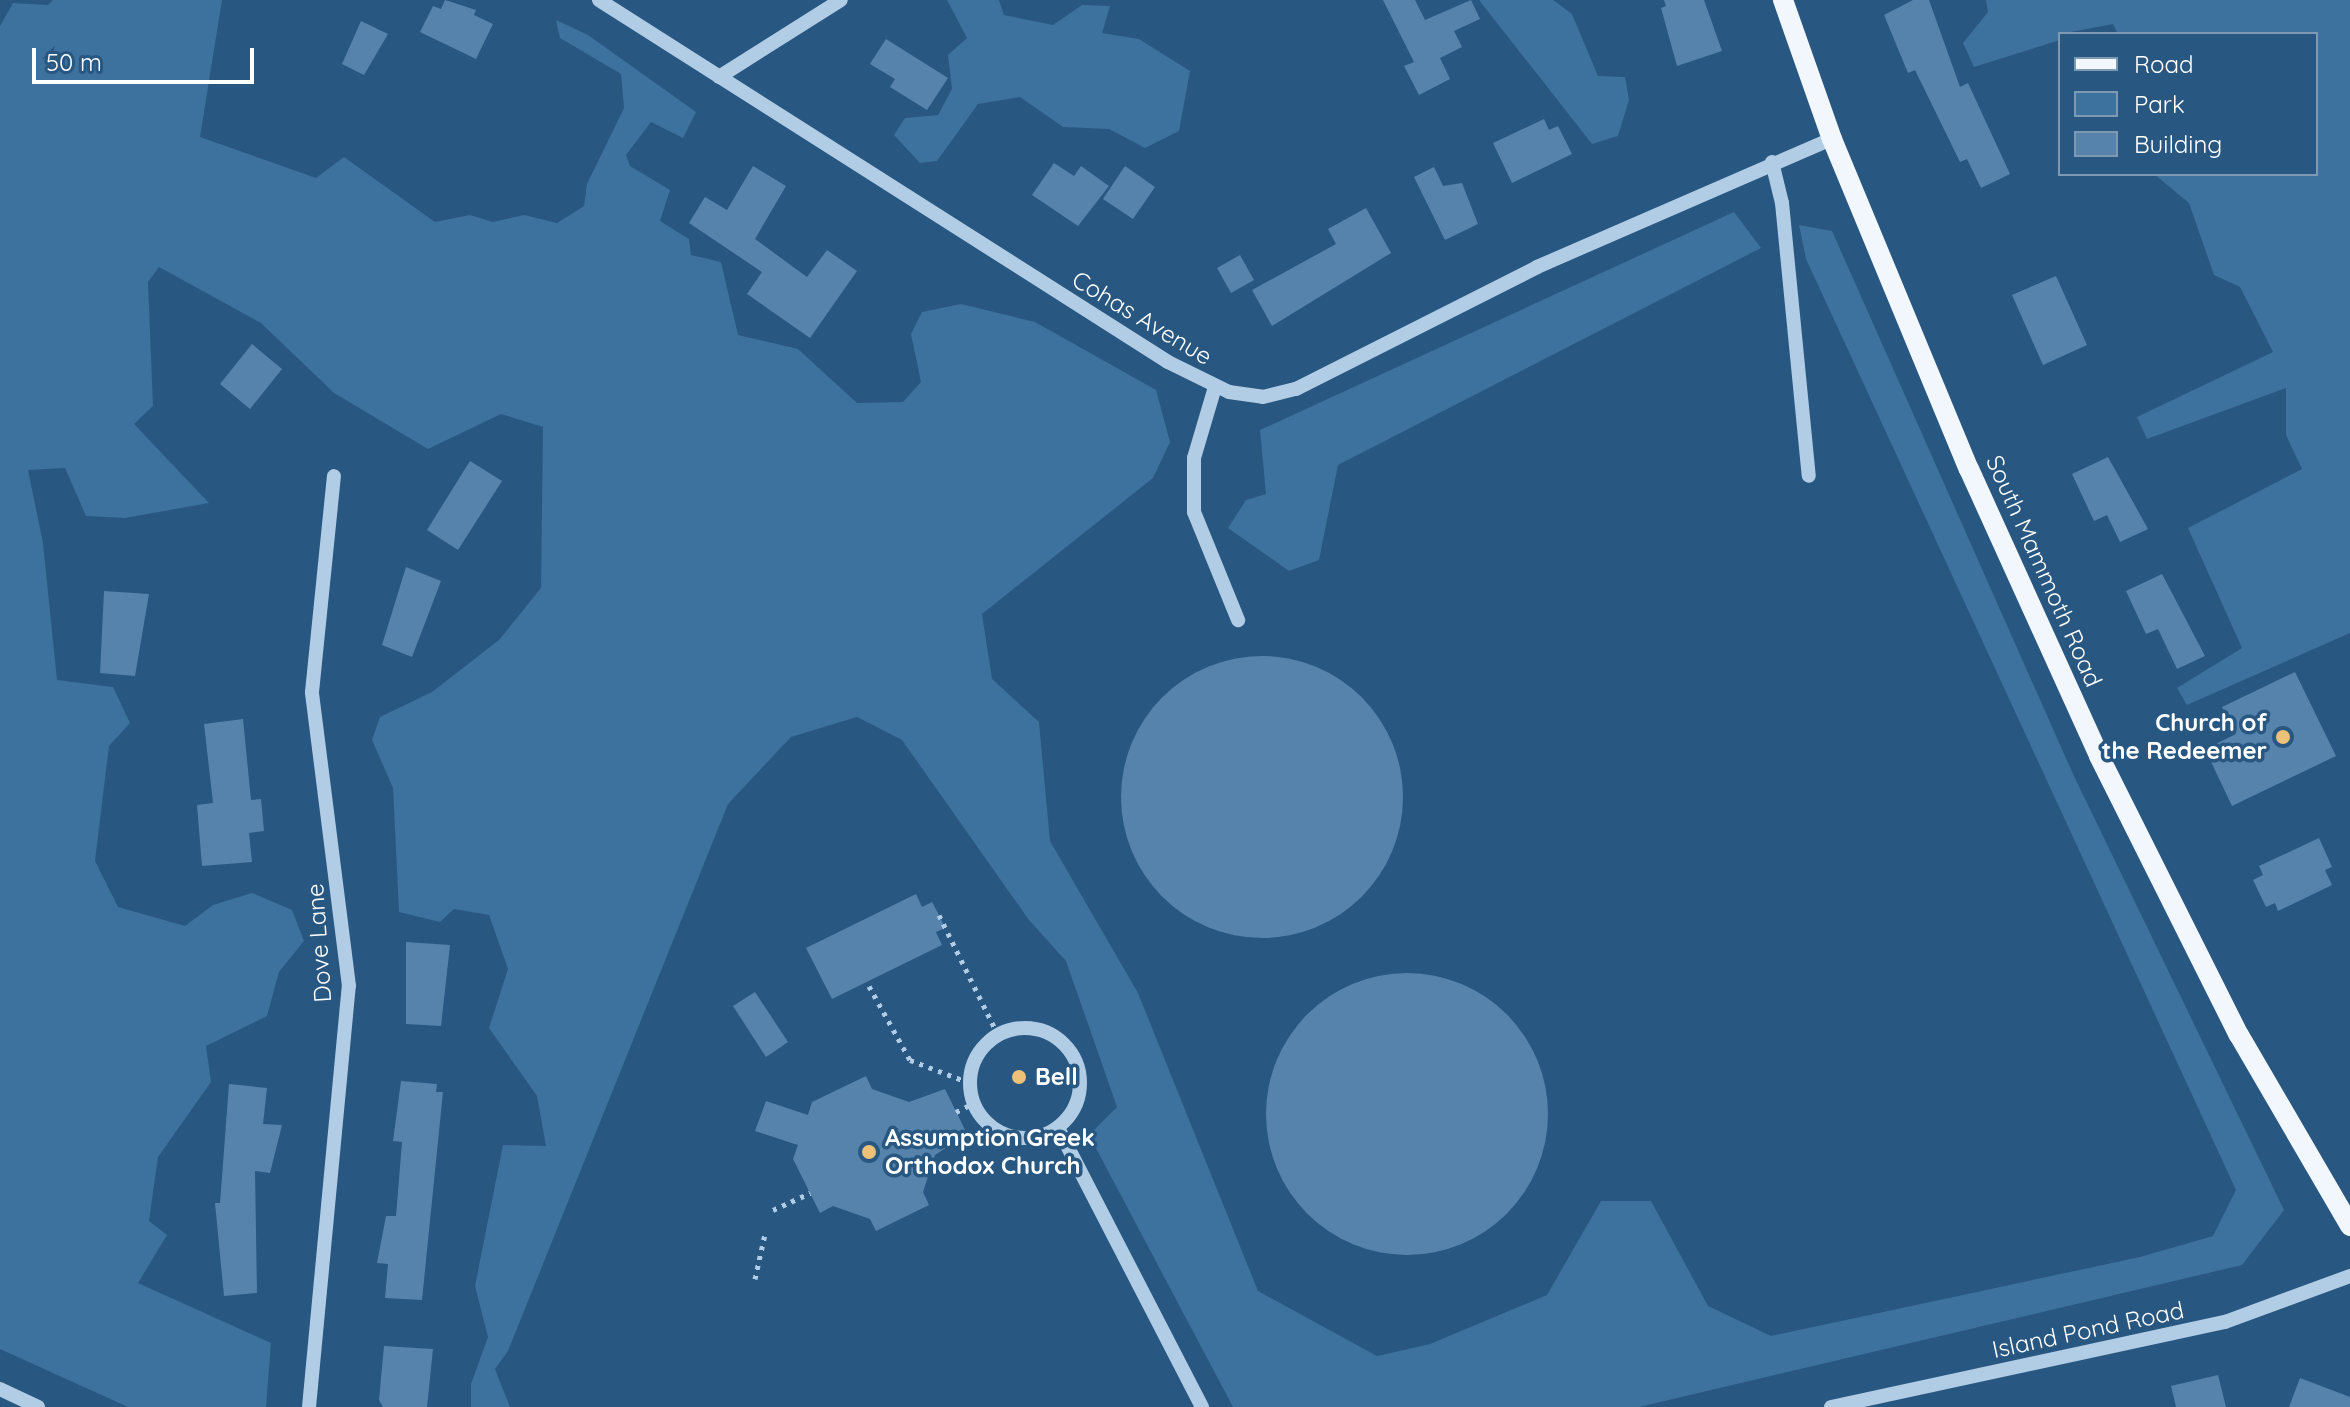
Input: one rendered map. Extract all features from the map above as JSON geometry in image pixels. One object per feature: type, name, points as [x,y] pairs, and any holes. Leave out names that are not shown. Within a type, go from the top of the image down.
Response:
[{"type":"main road","name":"South Mammoth Road","points":[[1783,0],[1832,139],[1969,469],[2099,756],[2239,1035],[2350,1226]]},
{"type":"street","name":"Cohas Avenue","points":[[599,0],[1168,362],[1215,387],[1263,397],[1296,389],[1537,267],[1772,162],[1832,139]]},
{"type":"street","points":[[719,77],[841,0]]},
{"type":"street","points":[[1772,162],[1782,203],[1809,476]]},
{"type":"street","points":[[1215,387],[1194,458],[1194,512],[1238,620]]},
{"type":"street","name":"Dove Lane","points":[[309,1407],[349,986],[312,692],[334,476]]},
{"type":"street","points":[[1022,1028],[1039,1030],[1069,1048],[1078,1064],[1079,1099],[1058,1128],[1032,1138],[1004,1135],[988,1124],[974,1103],[970,1083],[977,1055],[998,1035],[1022,1028]]},
{"type":"street","points":[[1058,1128],[1202,1407]]},
{"type":"street","name":"Island Pond Road","points":[[1831,1407],[2225,1322],[2350,1276]]},
{"type":"street","points":[[0,1389],[38,1407]]},
{"type":"path","points":[[939,915],[998,1035]]},
{"type":"path","points":[[869,986],[904,1054],[950,1082],[970,1083]]},
{"type":"path","points":[[956,1112],[974,1103]]},
{"type":"path","points":[[773,1210],[810,1193]]},
{"type":"path","points":[[755,1279],[765,1234]]},
{"type":"green space","points":[[53,0],[222,0],[200,137],[316,178],[344,157],[435,222],[470,215],[493,222],[524,215],[557,223],[584,206],[587,184],[624,108],[621,74],[560,38],[556,20],[588,35],[696,112],[683,138],[651,122],[626,155],[630,166],[670,190],[660,221],[689,239],[691,255],[721,262],[738,335],[798,349],[857,403],[903,402],[921,382],[911,334],[922,312],[961,304],[1035,322],[1156,390],[1170,442],[1153,478],[982,614],[992,679],[1039,722],[1050,841],[1138,993],[1258,1291],[1377,1356],[1430,1344],[1547,1295],[1601,1201],[1651,1201],[1708,1306],[1771,1336],[2140,1257],[2213,1236],[2236,1190],[1806,259],[1799,225],[1832,231],[2073,774],[2284,1210],[2242,1265],[1639,1407],[1233,1407],[1089,1135],[1117,1107],[1066,961],[1029,920],[902,740],[857,717],[791,737],[728,804],[508,1351],[495,1369],[510,1407],[471,1407],[471,1384],[488,1337],[475,1286],[503,1145],[546,1146],[537,1096],[489,1028],[508,969],[489,915],[454,909],[440,922],[399,912],[393,788],[372,740],[380,717],[432,692],[499,640],[541,588],[543,427],[501,414],[428,449],[334,393],[261,323],[159,267],[148,282],[153,406],[134,424],[209,503],[125,518],[86,516],[65,468],[28,470],[43,543],[57,680],[113,687],[130,723],[109,746],[95,861],[118,907],[185,926],[213,905],[252,893],[292,910],[304,941],[279,972],[267,1016],[206,1046],[211,1082],[158,1157],[149,1221],[167,1235],[138,1283],[271,1343],[266,1407],[128,1407],[0,1349],[0,26],[13,3],[48,5]]},
{"type":"green space","points":[[947,0],[999,0],[1004,15],[1053,25],[1082,5],[1110,6],[1102,33],[1139,39],[1190,71],[1179,131],[1145,148],[1109,129],[1063,127],[1020,97],[978,104],[937,161],[920,163],[894,135],[905,118],[938,115],[952,89],[948,55],[967,38]]},
{"type":"green space","points":[[1479,0],[1553,0],[1572,14],[1598,76],[1625,77],[1629,100],[1618,136],[1592,144]]},
{"type":"green space","points":[[1986,0],[2350,0],[2350,633],[2187,705],[2177,688],[2242,648],[2188,528],[2302,469],[2286,435],[2286,388],[2147,439],[2137,417],[2273,352],[2240,287],[2214,275],[2189,203],[2156,176],[2318,176],[2318,32],[2117,32],[2113,24],[2058,32],[2058,41],[1974,67],[1963,43],[1988,12]]},
{"type":"green space","points":[[1734,212],[1761,248],[1338,465],[1319,560],[1289,571],[1228,528],[1246,500],[1266,494],[1260,430]]},
{"type":"building","points":[[445,0],[476,10],[474,15],[493,24],[476,59],[420,32],[433,6],[441,9]]},
{"type":"building","points":[[1383,0],[1415,0],[1425,20],[1471,0],[1480,19],[1454,31],[1462,47],[1440,58],[1450,79],[1419,95],[1404,66],[1414,62]]},
{"type":"building","points":[[1664,0],[1704,0],[1722,51],[1677,66],[1661,8],[1666,6]]},
{"type":"building","points":[[1913,0],[1929,0],[1960,87],[1968,83],[2010,174],[1981,188],[1967,159],[1960,162],[1915,70],[1908,73],[1884,15]]},
{"type":"building","points":[[361,21],[388,34],[364,75],[342,64]]},
{"type":"building","points":[[886,39],[948,78],[927,110],[890,87],[895,79],[870,64]]},
{"type":"building","points":[[1544,119],[1549,130],[1558,126],[1572,154],[1512,183],[1493,143]]},
{"type":"building","points":[[1054,163],[1074,176],[1081,166],[1109,186],[1078,226],[1032,195]]},
{"type":"building","points":[[753,166],[786,186],[755,239],[807,277],[827,250],[857,271],[810,338],[747,294],[762,272],[689,223],[705,197],[727,210]]},
{"type":"building","points":[[1125,166],[1155,187],[1133,219],[1103,199]]},
{"type":"building","points":[[1434,167],[1443,186],[1462,183],[1478,224],[1445,240],[1414,177]]},
{"type":"building","points":[[1366,208],[1391,253],[1272,326],[1252,290],[1336,244],[1328,229]]},
{"type":"building","points":[[1240,255],[1254,280],[1231,293],[1217,268]]},
{"type":"building","points":[[2056,276],[2087,345],[2043,365],[2012,295]]},
{"type":"building","points":[[252,344],[282,369],[250,409],[220,384]]},
{"type":"building","points":[[2108,457],[2148,529],[2120,542],[2107,515],[2094,521],[2072,474]]},
{"type":"building","points":[[470,461],[502,481],[458,550],[427,530]]},
{"type":"building","points":[[406,567],[441,581],[412,657],[382,645]]},
{"type":"building","points":[[2162,574],[2205,656],[2177,669],[2158,629],[2146,634],[2126,591]]},
{"type":"building","points":[[104,591],[149,594],[135,676],[100,673]]},
{"type":"building","points":[[1276,656],[1329,672],[1362,697],[1393,743],[1401,769],[1401,825],[1393,851],[1362,897],[1316,928],[1290,936],[1248,938],[1195,922],[1172,906],[1153,887],[1137,864],[1123,825],[1121,783],[1137,730],[1153,707],[1172,688],[1195,672],[1234,658]]},
{"type":"building","name":"Church of the Redeemer","points":[[2295,672],[2336,756],[2232,806],[2205,749],[2236,734],[2222,707]]},
{"type":"building","points":[[243,719],[251,800],[261,799],[264,831],[249,833],[252,862],[202,866],[197,805],[213,803],[204,724]]},
{"type":"building","points":[[2319,838],[2332,867],[2325,870],[2332,885],[2278,911],[2275,903],[2266,907],[2253,880],[2263,875],[2259,866]]},
{"type":"building","points":[[916,894],[922,907],[932,902],[939,915],[945,928],[936,932],[942,945],[832,999],[806,948]]},
{"type":"building","points":[[406,942],[450,945],[441,1026],[406,1024]]},
{"type":"building","points":[[1421,973],[1474,989],[1507,1014],[1532,1047],[1546,1086],[1546,1142],[1532,1181],[1507,1214],[1474,1239],[1448,1249],[1421,1255],[1393,1255],[1340,1239],[1317,1223],[1298,1204],[1282,1181],[1268,1142],[1266,1100],[1282,1047],[1298,1024],[1317,1005],[1340,989],[1379,975]]},
{"type":"building","points":[[755,992],[788,1042],[766,1057],[733,1006]]},
{"type":"building","name":"Assumption Greek Orthodox Church","points":[[866,1076],[872,1089],[909,1102],[945,1089],[967,1134],[935,1155],[923,1192],[929,1205],[876,1231],[870,1219],[833,1206],[820,1213],[793,1159],[798,1145],[755,1131],[766,1101],[808,1115],[812,1102]]},
{"type":"building","points":[[401,1081],[437,1084],[436,1092],[443,1092],[422,1300],[385,1298],[388,1264],[377,1263],[386,1216],[396,1216],[402,1142],[393,1141]]},
{"type":"building","points":[[229,1084],[267,1088],[263,1124],[282,1125],[270,1173],[255,1171],[257,1293],[224,1296],[215,1203],[220,1203]]},
{"type":"building","points":[[384,1346],[433,1349],[427,1407],[383,1407],[379,1400]]},
{"type":"building","points":[[2218,1375],[2226,1407],[2176,1407],[2171,1386]]},
{"type":"building","points":[[2300,1378],[2350,1397],[2350,1407],[2289,1407]]},
{"type":"place","name":"Church of the Redeemer","points":[[2283,737]]},
{"type":"place","name":"Bell","points":[[1019,1077]]},
{"type":"place","name":"Assumption Greek Orthodox Church","points":[[869,1152]]}]
